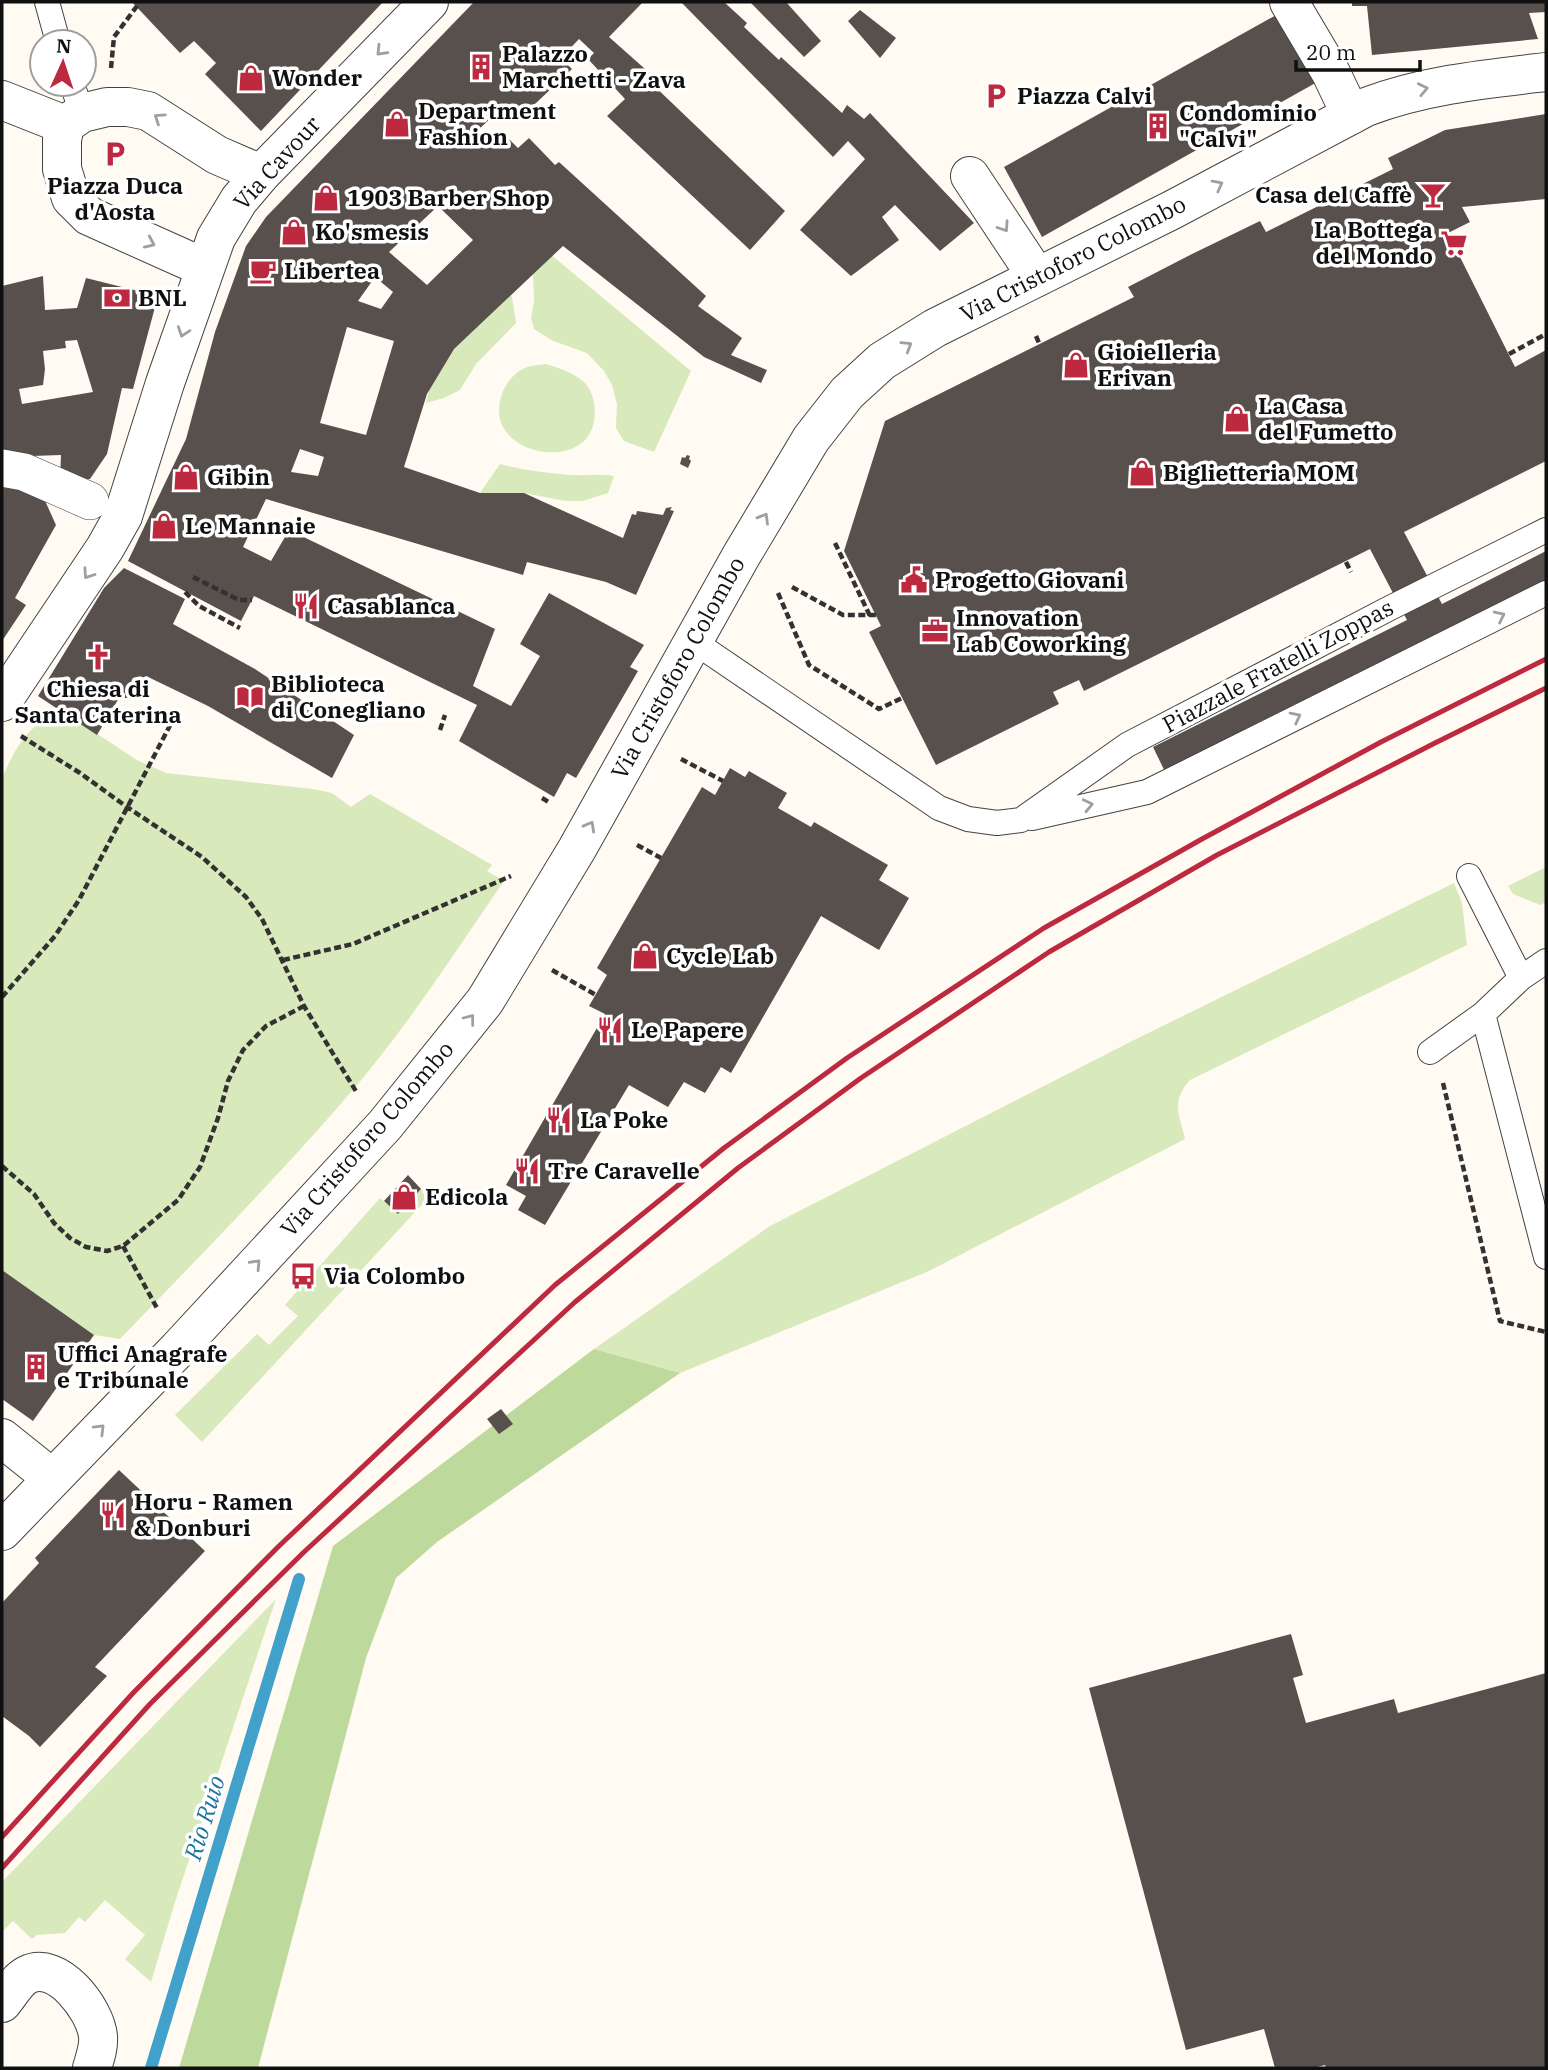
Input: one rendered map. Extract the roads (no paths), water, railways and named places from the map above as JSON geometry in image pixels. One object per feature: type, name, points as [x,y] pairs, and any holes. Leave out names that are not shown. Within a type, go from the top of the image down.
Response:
[{"type":"street","name":"Via Cavour","points":[[2,702],[105,548],[107,508],[165,383],[216,238],[239,200],[261,174],[429,2]]},
{"type":"street","points":[[1289,2],[1331,73],[1351,115]]},
{"type":"street","name":"Via Cristoforo Colombo","points":[[2,1531],[178,1349],[385,1125],[485,1001],[577,849],[741,555],[811,439],[847,393],[882,361],[935,328],[1172,209],[1366,107],[1394,96],[1470,80],[1546,72]]},
{"type":"street","points":[[2,100],[81,107],[128,107],[148,111],[217,155],[261,174]]},
{"type":"street","points":[[81,107],[62,140],[62,169],[71,198],[89,216],[205,268]]},
{"type":"street","points":[[970,176],[1037,277]]},
{"type":"street","points":[[2,468],[24,472],[107,508]]},
{"type":"street","points":[[2,1438],[52,1478]]},
{"type":"street","points":[[2,2003],[25,1976],[34,1972],[48,1972],[58,1977],[80,1998],[95,2022],[98,2050],[92,2068]]},
{"type":"lane","points":[[47,2],[54,28]]},
{"type":"lane","name":"Piazzale Fratelli Zoppas","points":[[1021,820],[1128,745],[1546,530]]},
{"type":"lane","points":[[693,641],[939,808],[968,819],[997,823],[1147,792],[1376,688],[1546,593]]},
{"type":"lane","points":[[1469,876],[1521,978]]},
{"type":"lane","points":[[1430,1052],[1483,1014],[1521,978],[1546,961]]},
{"type":"lane","points":[[1483,1014],[1546,1257]]},
{"type":"waterway","name":"Rio Ruio","points":[[151,2068],[299,1579]]},
{"type":"railway","points":[[2,1837],[134,1692],[279,1546],[555,1285],[724,1148],[847,1058],[1044,928],[1381,742],[1546,659]]},
{"type":"railway","points":[[2,1868],[150,1704],[304,1552],[575,1302],[738,1168],[861,1078],[1049,952],[1217,855],[1546,688]]},
{"type":"place","name":"Palazzo Marchetti - Zava","points":[[481,67]]},
{"type":"place","name":"Wonder","points":[[251,78]]},
{"type":"place","name":"Piazza Calvi","points":[[996,96]]},
{"type":"place","name":"Department Fashion","points":[[397,124]]},
{"type":"place","name":"Condominio \"Calvi\"","points":[[1158,126]]},
{"type":"place","name":"Piazza Duca d'Aosta","points":[[115,154]]},
{"type":"place","name":"Casa del Caffè","points":[[1433,195]]},
{"type":"place","name":"1903 Barber Shop","points":[[326,198]]},
{"type":"place","name":"Ko'smesis","points":[[294,232]]},
{"type":"place","name":"La Bottega del Mondo","points":[[1454,243]]},
{"type":"place","name":"Libertea","points":[[263,271]]},
{"type":"place","name":"BNL","points":[[117,298]]},
{"type":"place","name":"Gioielleria Erivan","points":[[1076,365]]},
{"type":"place","name":"La Casa del Fumetto","points":[[1237,419]]},
{"type":"place","name":"Biglietteria MOM","points":[[1142,473]]},
{"type":"place","name":"Gibin","points":[[186,477]]},
{"type":"place","name":"Le Mannaie","points":[[164,526]]},
{"type":"place","name":"Progetto Giovani","points":[[914,580]]},
{"type":"place","name":"Casablanca","points":[[306,606]]},
{"type":"place","name":"Innovation Lab Coworking","points":[[935,631]]},
{"type":"place","name":"Chiesa di Santa Caterina","points":[[98,657]]},
{"type":"place","name":"Biblioteca di Conegliano","points":[[250,697]]},
{"type":"place","name":"Cycle Lab","points":[[645,956]]},
{"type":"place","name":"Le Papere","points":[[610,1030]]},
{"type":"place","name":"La Poke","points":[[559,1120]]},
{"type":"place","name":"Tre Caravelle","points":[[527,1171]]},
{"type":"place","name":"Edicola","points":[[404,1197]]},
{"type":"place","name":"Via Colombo","points":[[303,1276]]},
{"type":"place","name":"Uffici Anagrafe e Tribunale","points":[[36,1367]]},
{"type":"place","name":"Horu - Ramen & Donburi","points":[[113,1515]]}]
